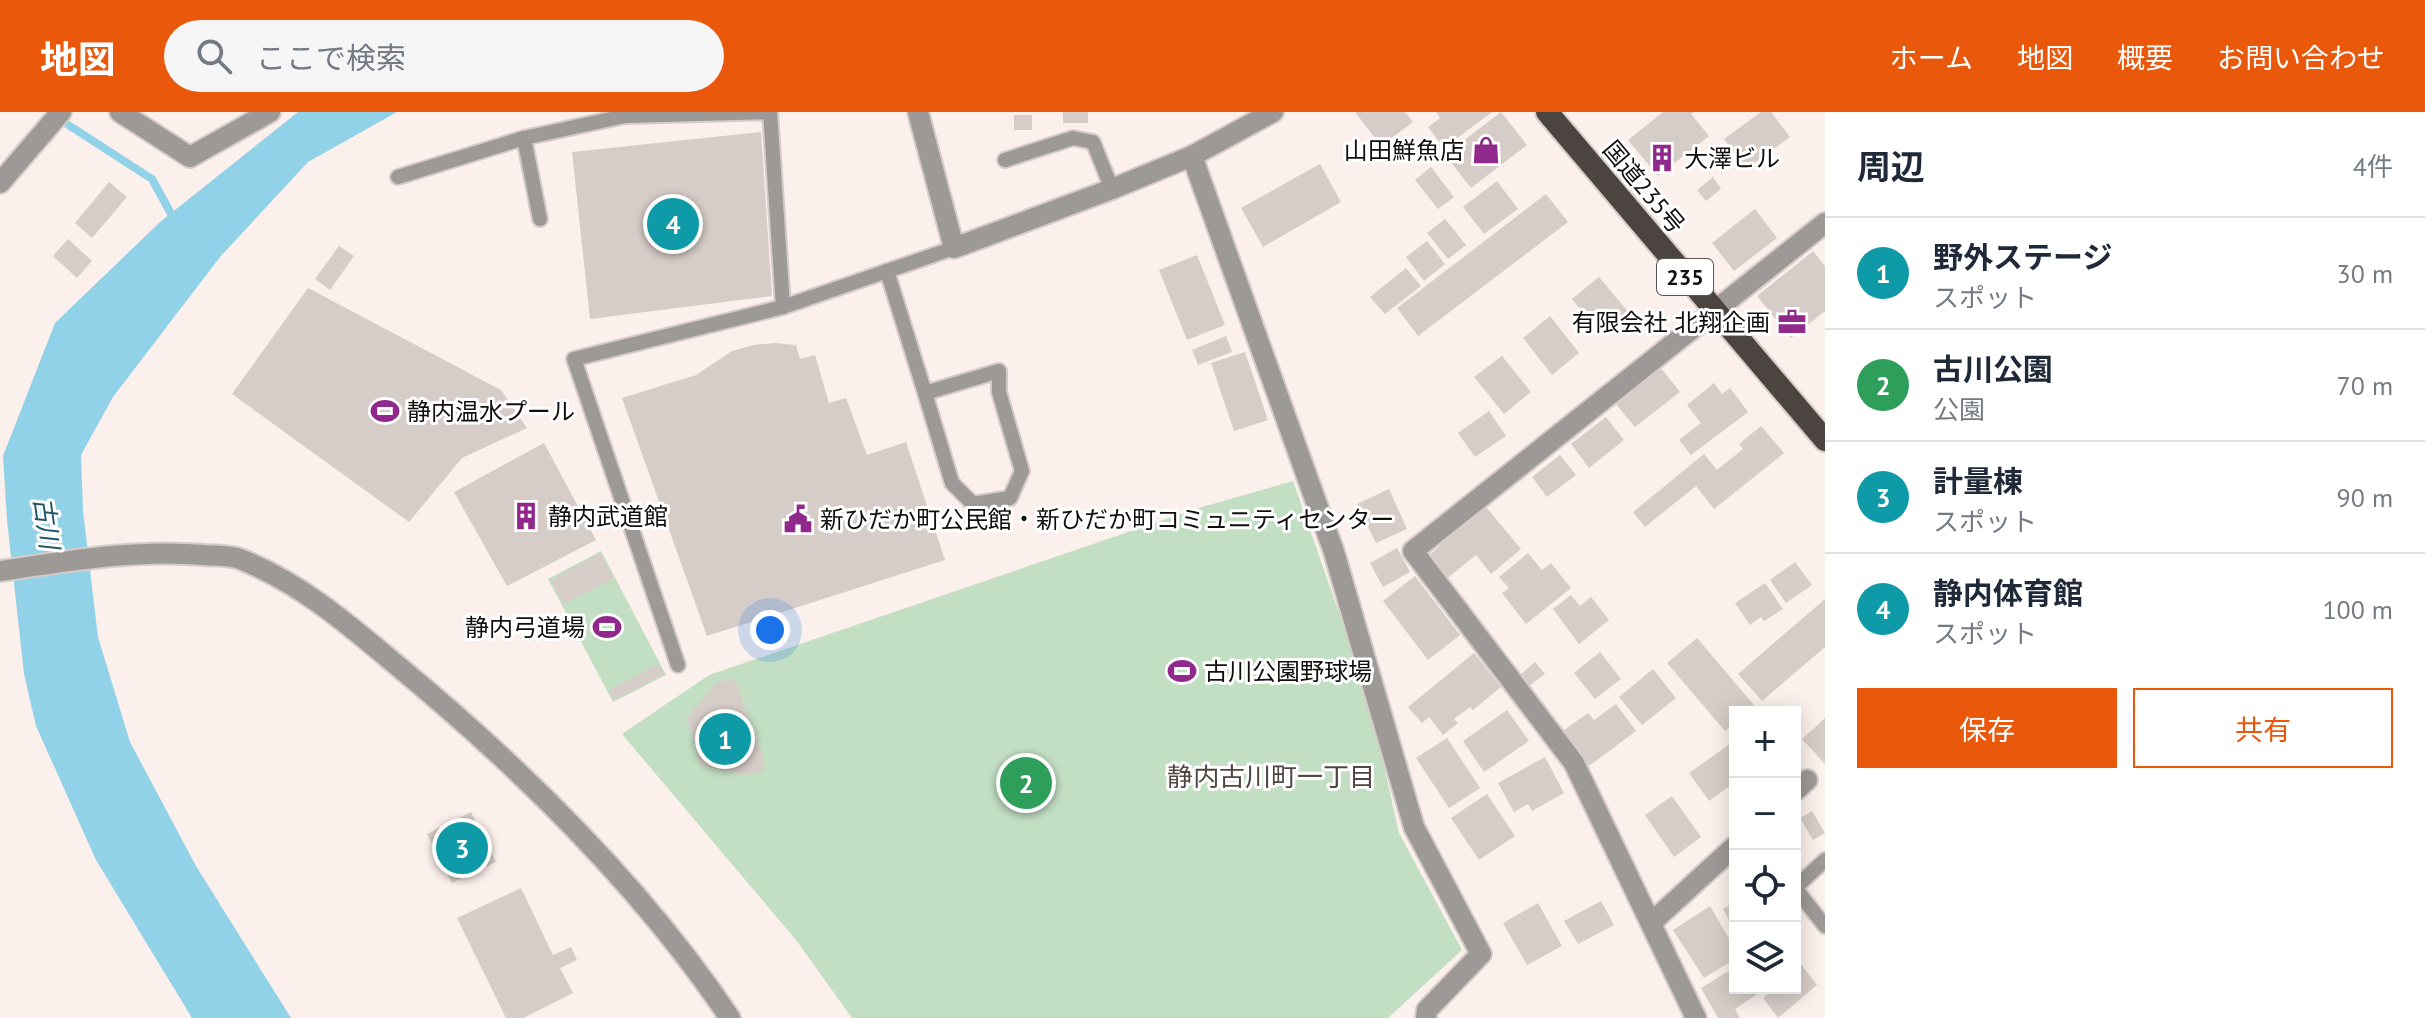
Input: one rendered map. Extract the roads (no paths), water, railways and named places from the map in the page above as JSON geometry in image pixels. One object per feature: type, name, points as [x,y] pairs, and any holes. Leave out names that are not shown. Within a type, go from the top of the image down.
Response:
[{"type":"highway","name":"国道235号","points":[[1547,112],[1825,440]]},
{"type":"street","points":[[0,183],[61,112]]},
{"type":"street","points":[[120,112],[190,157],[270,112]]},
{"type":"street","points":[[918,112],[954,248],[1192,156],[1273,112]]},
{"type":"street","points":[[1192,156],[1334,552],[1414,827],[1481,954],[1427,1010],[1426,1018]]},
{"type":"street","points":[[1696,1018],[1599,803],[1574,763],[1413,551],[1825,223]]},
{"type":"street","points":[[0,571],[112,554],[182,553],[238,557],[319,600],[462,719],[602,857],[698,970],[730,1018]]},
{"type":"street","points":[[1651,923],[1731,850]]},
{"type":"lane","points":[[398,177],[524,138],[625,116],[770,112],[783,307]]},
{"type":"lane","points":[[524,138],[540,219]]},
{"type":"lane","points":[[1005,160],[1073,138],[1093,142],[1112,189]]},
{"type":"lane","points":[[678,665],[574,359],[783,307],[954,248]]},
{"type":"lane","points":[[887,271],[952,483],[973,504],[1010,498],[1022,471],[999,392],[999,371],[925,393]]},
{"type":"lane","points":[[1825,860],[1795,888],[1825,926]]},
{"type":"water","name":"古川","points":[[298,112],[397,112],[308,162],[220,257],[113,397],[81,455],[83,511],[98,637],[130,742],[196,866],[291,1018],[192,1018],[96,860],[36,726],[24,674],[3,456],[55,323],[160,222]]},
{"type":"waterway","points":[[56,117],[152,179],[175,221]]},
{"type":"place","name":"山田鮮魚店","points":[[1486,150]]},
{"type":"place","name":"大澤ビル","points":[[1662,158]]},
{"type":"place","name":"静内体育館","points":[[673,224]]},
{"type":"place","name":"有限会社 北翔企画","points":[[1792,322]]},
{"type":"place","name":"静内温水プール","points":[[385,411]]},
{"type":"place","name":"静内武道館","points":[[526,516]]},
{"type":"place","name":"新ひだか町公民館・新ひだか町コミュニティセンター","points":[[798,519]]},
{"type":"place","name":"静内弓道場","points":[[607,627]]},
{"type":"place","name":"古川公園野球場","points":[[1182,671]]},
{"type":"place","name":"野外ステージ","points":[[725,739]]},
{"type":"place","name":"古川公園","points":[[1026,783]]},
{"type":"place","name":"計量棟","points":[[462,848]]},
{"type":"district","name":"静内古川町一丁目","points":[[1271,776]]}]
